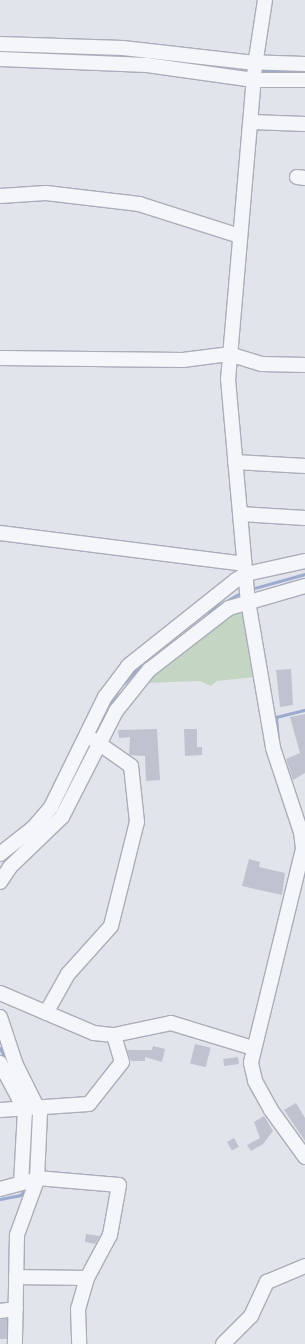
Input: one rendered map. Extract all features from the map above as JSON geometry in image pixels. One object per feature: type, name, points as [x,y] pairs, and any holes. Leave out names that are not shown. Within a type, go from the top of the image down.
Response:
[{"type":"street","points":[[265,0],[255,70],[230,354],[235,462],[246,583],[273,748],[301,832],[304,849],[253,1048],[251,1063],[255,1082],[271,1110],[305,1157]]},
{"type":"street","points":[[0,44],[123,48],[305,80]]},
{"type":"street","points":[[0,59],[255,70],[305,64]]},
{"type":"street","points":[[251,122],[305,124]]},
{"type":"street","points":[[0,196],[46,193],[139,204],[240,236]]},
{"type":"street","points":[[0,358],[183,360],[230,354],[262,364],[305,365]]},
{"type":"street","points":[[235,462],[305,466]]},
{"type":"street","points":[[240,514],[305,518]]},
{"type":"street","points":[[0,533],[246,583],[305,586]]},
{"type":"street","points":[[0,882],[10,867],[62,817],[93,740],[105,697],[128,666],[246,583],[305,561]]},
{"type":"street","points":[[0,854],[33,828],[51,807],[93,740],[149,670],[219,614],[246,583]]},
{"type":"street","points":[[46,1013],[68,974],[111,926],[137,822],[131,766],[93,740]]},
{"type":"street","points":[[0,993],[82,1030],[114,1035],[172,1024],[253,1048]]},
{"type":"street","points":[[0,1017],[32,1109],[30,1181],[17,1235],[15,1344]]},
{"type":"street","points":[[0,1110],[89,1104],[122,1062],[114,1035]]},
{"type":"street","points":[[0,1063],[32,1109]]},
{"type":"street","points":[[0,1189],[30,1181],[119,1185],[110,1235],[87,1278],[78,1309],[79,1344]]},
{"type":"street","points":[[223,1344],[251,1316],[267,1282],[305,1266]]},
{"type":"street","points":[[16,1277],[87,1278]]},
{"type":"street","points":[[0,1311],[16,1309]]},
{"type":"green space","points":[[242,611],[245,612],[255,677],[217,681],[211,686],[200,681],[146,683],[231,613]]},
{"type":"building","points":[[291,669],[293,705],[280,707],[276,670]]},
{"type":"building","points":[[305,714],[305,773],[293,780],[286,759],[300,753],[290,717]]},
{"type":"building","points":[[157,729],[160,780],[146,781],[145,756],[129,755],[130,737],[119,738],[118,730]]},
{"type":"building","points":[[184,729],[197,729],[197,747],[202,747],[202,755],[185,756]]},
{"type":"building","points":[[249,859],[260,862],[259,867],[285,873],[282,895],[242,886]]},
{"type":"building","points":[[195,1044],[211,1048],[206,1067],[190,1063]]},
{"type":"building","points":[[153,1046],[165,1049],[162,1062],[145,1057],[145,1061],[131,1061],[127,1050],[152,1050]]},
{"type":"building","points":[[238,1057],[239,1064],[224,1066],[223,1059]]},
{"type":"building","points":[[296,1103],[305,1118],[305,1141],[284,1110]]},
{"type":"building","points":[[264,1116],[273,1131],[263,1144],[251,1151],[247,1145],[260,1138],[254,1122]]},
{"type":"building","points":[[234,1138],[239,1147],[232,1151],[227,1142]]},
{"type":"building","points":[[86,1234],[100,1236],[95,1244],[85,1242]]},
{"type":"building","points":[[0,1319],[7,1319],[7,1339],[0,1339]]},
{"type":"waterway","points":[[0,51],[16,51]]},
{"type":"waterway","points":[[108,54],[132,56]]},
{"type":"waterway","points":[[259,71],[305,72]]},
{"type":"waterway","points":[[251,589],[305,574]]},
{"type":"waterway","points":[[209,611],[243,591]]},
{"type":"waterway","points":[[124,683],[140,665]]},
{"type":"waterway","points":[[108,706],[117,692]]},
{"type":"waterway","points":[[278,740],[276,717],[305,710]]},
{"type":"waterway","points":[[66,792],[82,760]]},
{"type":"waterway","points":[[0,1048],[6,1061]]},
{"type":"waterway","points":[[30,1177],[31,1131]]},
{"type":"waterway","points":[[0,1199],[20,1195],[27,1188]]}]
